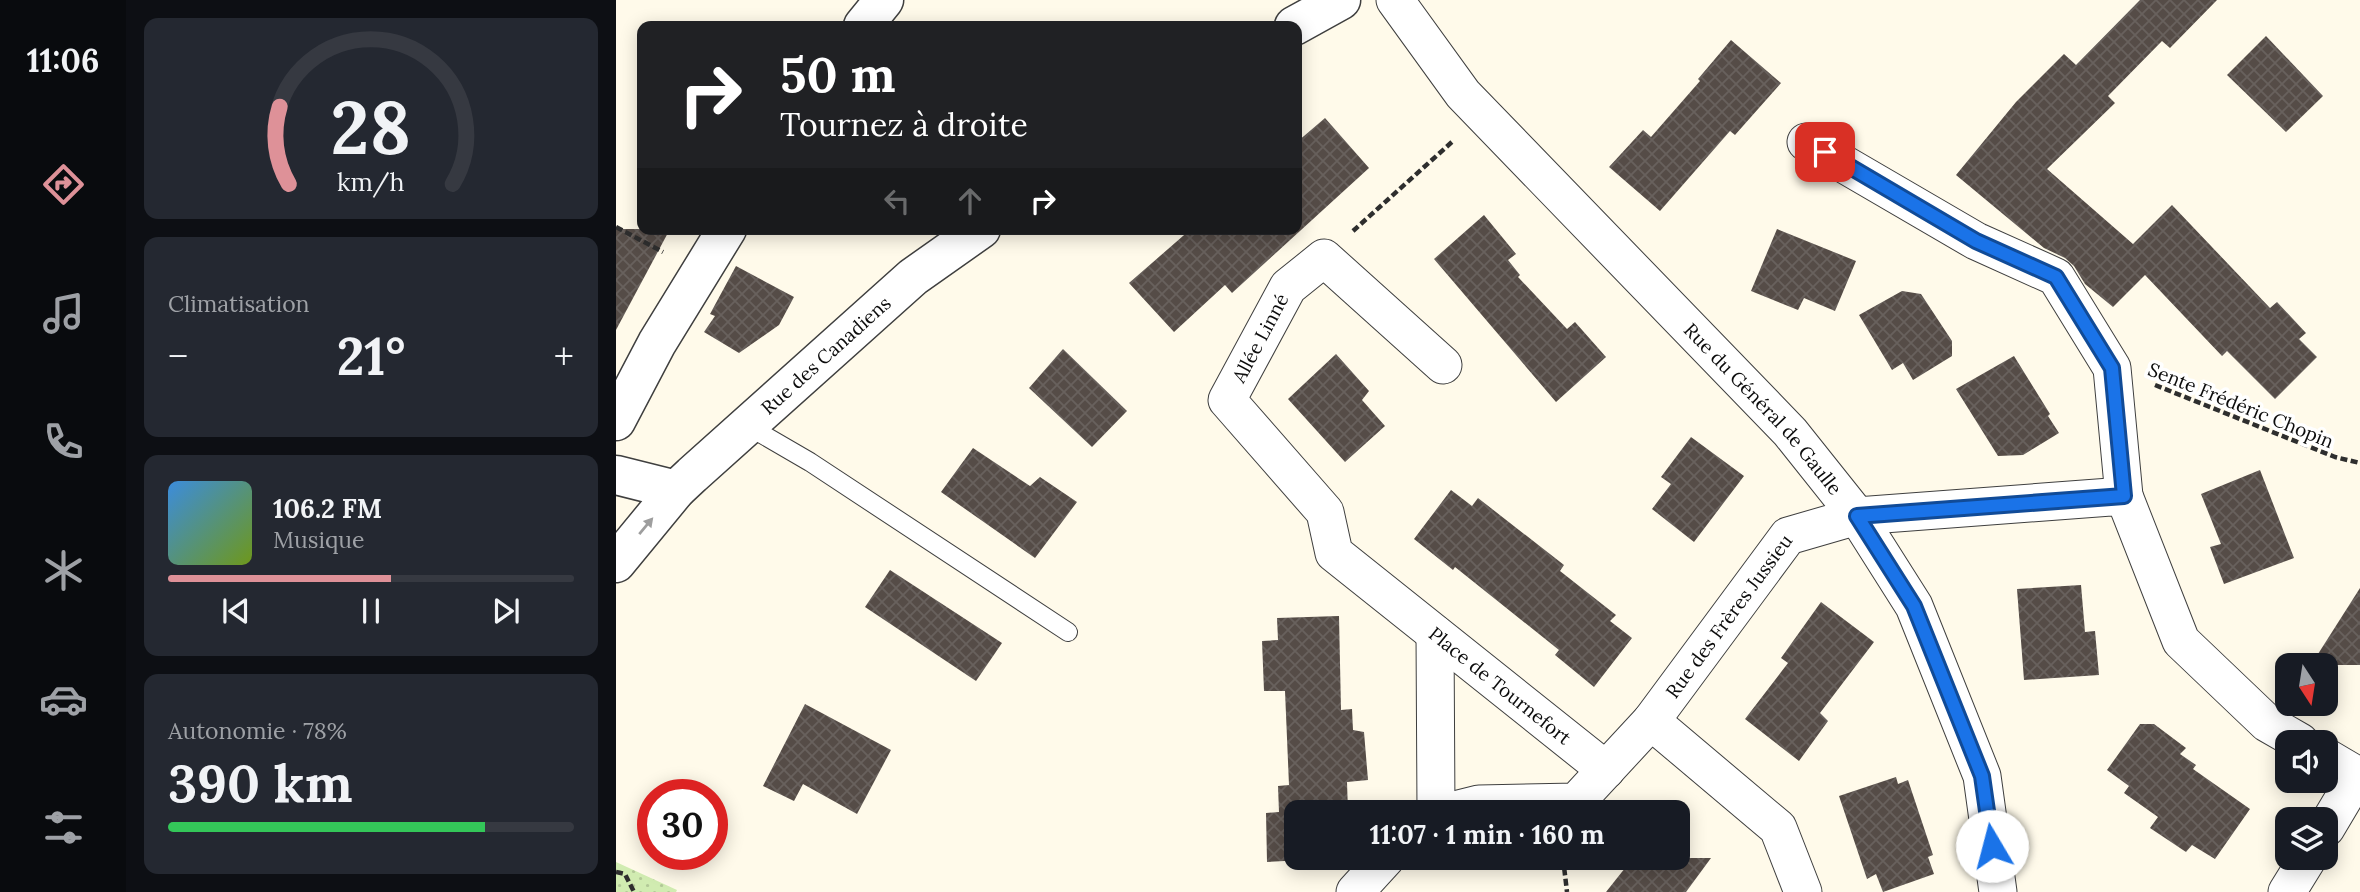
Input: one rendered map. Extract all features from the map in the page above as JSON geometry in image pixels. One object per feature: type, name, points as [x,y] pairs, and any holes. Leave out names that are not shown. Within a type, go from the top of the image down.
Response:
[{"type":"street","points":[[867,21],[884,0]]},
{"type":"street","points":[[1302,22],[1341,0]]},
{"type":"street","name":"Rue du Général de Gaulle","points":[[1395,0],[1463,94],[1790,432],[1857,516],[1914,606],[1982,776],[1998,892]]},
{"type":"street","points":[[1807,142],[1976,241],[2056,277],[2112,368],[2124,496],[2181,641],[2267,723],[2279,730]]},
{"type":"street","points":[[616,421],[657,343],[723,235]]},
{"type":"street","name":"Rue des Canadiens","points":[[616,562],[676,490],[913,277],[972,235]]},
{"type":"street","points":[[1324,258],[1443,365]]},
{"type":"street","name":"Allée Linné","points":[[1324,258],[1288,287],[1227,400],[1325,512],[1334,553],[1436,634]]},
{"type":"street","points":[[616,475],[676,490]]},
{"type":"street","name":"Rue des Frères Jussieu","points":[[1578,800],[1651,721],[1788,536],[1857,516],[2124,496]]},
{"type":"street","name":"Place de Tournefort","points":[[1436,634],[1606,769]]},
{"type":"street","name":"Place de Tournefort","points":[[1436,634],[1436,800]]},
{"type":"street","points":[[1651,721],[1778,828],[1803,892]]},
{"type":"street","points":[[2338,764],[2359,776],[2338,809]]},
{"type":"street","points":[[1355,892],[1375,870]]},
{"type":"street","points":[[2287,892],[2301,870]]},
{"type":"lane","points":[[748,426],[810,462],[1069,632]]},
{"type":"path","points":[[1324,258],[1483,114]]},
{"type":"path","points":[[616,227],[700,273]]},
{"type":"path","name":"Sente Frédéric Chopin","points":[[2112,368],[2336,457],[2360,463]]},
{"type":"path","points":[[1564,870],[1567,892]]},
{"type":"path","points":[[616,872],[625,874],[634,892]]},
{"type":"green space","points":[[616,862],[677,890],[616,892]]},
{"type":"building","points":[[2140,0],[2217,0],[2170,48],[2162,41],[2108,96],[2115,103],[2047,169],[2133,244],[2172,205],[2270,308],[2277,302],[2306,333],[2299,339],[2317,357],[2275,399],[2227,351],[2222,356],[2145,275],[2113,307],[2085,284],[2074,266],[2065,258],[2044,248],[1956,175],[2016,102],[2064,54],[2076,65]]},
{"type":"building","points":[[2266,36],[2323,96],[2286,132],[2227,75]]},
{"type":"building","points":[[1731,40],[1781,83],[1735,135],[1730,131],[1660,211],[1609,167],[1643,130],[1651,137],[1700,81],[1698,79]]},
{"type":"building","points":[[1325,118],[1369,168],[1302,229],[1302,138]]},
{"type":"building","points":[[1484,215],[1516,254],[1508,260],[1520,275],[1518,277],[1567,329],[1575,322],[1606,357],[1556,402],[1434,259]]},
{"type":"building","points":[[616,229],[637,229],[637,235],[667,235],[616,330]]},
{"type":"building","points":[[1777,229],[1856,261],[1835,311],[1804,298],[1798,310],[1751,291]]},
{"type":"building","points":[[1184,235],[1296,235],[1232,293],[1225,285],[1174,332],[1129,283]]},
{"type":"building","points":[[736,266],[794,297],[779,325],[739,353],[704,332],[715,316],[710,314]]},
{"type":"building","points":[[1902,291],[1921,294],[1952,341],[1952,356],[1913,380],[1903,363],[1892,370],[1859,315]]},
{"type":"building","points":[[1063,349],[1127,411],[1092,447],[1029,388]]},
{"type":"building","points":[[1336,354],[1369,391],[1362,400],[1385,426],[1345,462],[1288,399]]},
{"type":"building","points":[[2014,356],[2059,433],[2023,455],[1998,456],[1956,389]]},
{"type":"building","points":[[1691,437],[1744,476],[1694,542],[1652,509],[1671,484],[1661,477]]},
{"type":"building","points":[[973,448],[1030,486],[1040,477],[1077,502],[1035,558],[941,492]]},
{"type":"building","points":[[2260,470],[2294,558],[2224,584],[2210,547],[2221,544],[2201,494]]},
{"type":"building","points":[[1451,490],[1472,506],[1478,498],[1564,565],[1560,571],[1616,615],[1610,621],[1632,638],[1594,687],[1555,655],[1559,650],[1455,567],[1453,570],[1414,539]]},
{"type":"building","points":[[890,570],[1002,643],[976,681],[865,607]]},
{"type":"building","points":[[2081,585],[2085,632],[2095,631],[2099,675],[2024,680],[2017,589]]},
{"type":"building","points":[[2360,588],[2360,665],[2338,665],[2338,653],[2319,653]]},
{"type":"building","points":[[1821,602],[1874,642],[1820,713],[1828,721],[1799,761],[1745,719],[1788,663],[1781,658]]},
{"type":"building","points":[[1339,616],[1341,710],[1352,709],[1353,730],[1364,732],[1368,780],[1347,782],[1348,800],[1284,800],[1284,861],[1267,862],[1266,813],[1279,812],[1278,786],[1289,785],[1285,691],[1264,691],[1262,641],[1278,640],[1277,618]]},
{"type":"building","points":[[805,704],[891,750],[857,814],[803,784],[794,801],[763,786]]},
{"type":"building","points":[[2140,724],[2154,724],[2186,748],[2180,754],[2196,765],[2193,769],[2250,809],[2215,859],[2192,845],[2186,852],[2150,828],[2158,817],[2124,793],[2129,786],[2107,770]]},
{"type":"building","points":[[1896,777],[1898,784],[1908,780],[1933,855],[1928,857],[1934,874],[1883,892],[1876,874],[1867,879],[1839,796]]},
{"type":"building","points":[[1690,858],[1711,858],[1686,892],[1606,892],[1623,870],[1690,870]]},
{"type":"route","points":[[1825,152],[1976,241],[2056,277],[2112,368],[2124,496],[1857,516],[1914,606],[1982,776],[1992,846]]}]
